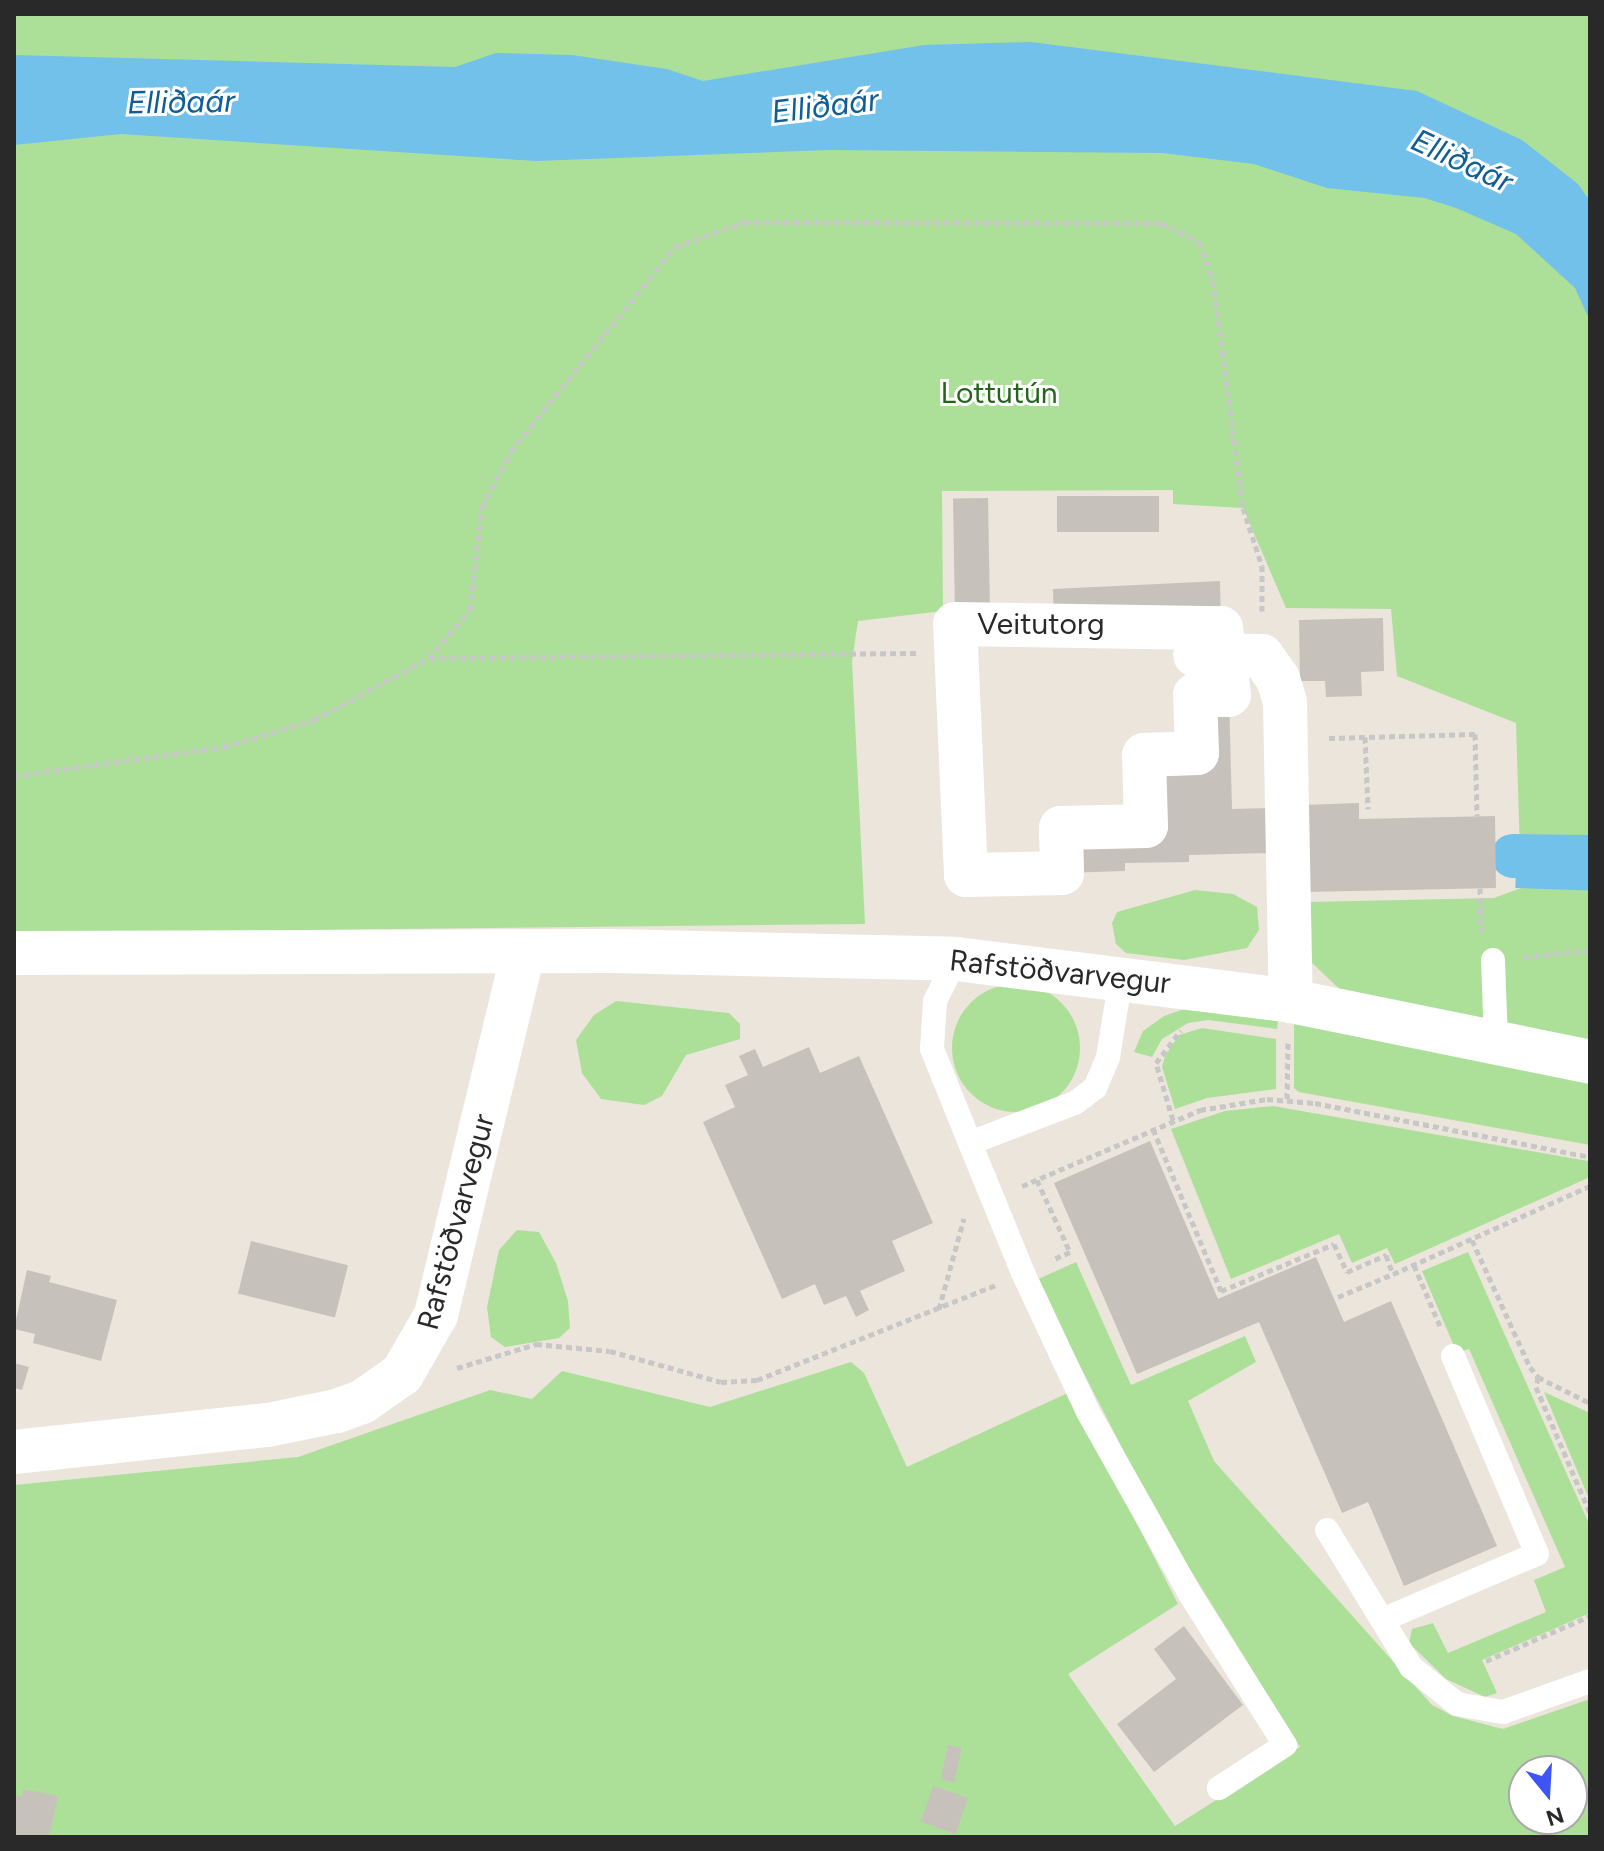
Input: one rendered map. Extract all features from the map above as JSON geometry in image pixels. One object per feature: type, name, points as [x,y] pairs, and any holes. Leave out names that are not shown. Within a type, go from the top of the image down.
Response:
[{"type":"street","points":[[956,653],[1243,656],[1278,679],[1285,702],[1286,739],[1282,1017]]},
{"type":"street","name":"Veitutorg","points":[[956,653],[966,875],[1062,873],[1061,828],[1146,826],[1144,755],[1197,753],[1195,695],[1229,695],[1243,656]]},
{"type":"street","name":"Rafstöðvarvegur","points":[[14,953],[523,953],[956,959],[1121,978],[1282,1017],[1496,1040],[1590,1062]]},
{"type":"street","name":"Rafstöðvarvegur","points":[[14,1452],[268,1425],[337,1411],[385,1389],[416,1356],[436,1315],[523,953]]},
{"type":"lane","points":[[956,959],[935,1001],[932,1049],[1023,1273],[1095,1425],[1190,1594],[1285,1745],[1219,1788]]},
{"type":"lane","points":[[1493,960],[1496,1040]]},
{"type":"lane","points":[[970,1143],[1075,1103],[1095,1088],[1106,1065],[1121,978]]},
{"type":"lane","points":[[1382,1620],[1537,1554],[1453,1356]]},
{"type":"lane","points":[[1327,1530],[1420,1676],[1457,1704],[1482,1712],[1536,1704],[1590,1681]]},
{"type":"path","points":[[14,776],[223,747],[314,720],[429,658],[470,610],[482,507],[511,451],[675,247],[744,222],[1161,223],[1199,242],[1213,281],[1243,508],[1262,566],[1243,656]]},
{"type":"path","points":[[429,658],[956,653]]},
{"type":"path","points":[[1286,739],[1475,734],[1477,816]]},
{"type":"path","points":[[1365,737],[1368,809]]},
{"type":"path","points":[[1493,960],[1590,950]]},
{"type":"path","points":[[1282,1017],[1288,1036],[1287,1100]]},
{"type":"path","points":[[1173,1120],[1156,1063],[1173,1035],[1189,1027]]},
{"type":"path","points":[[1058,1171],[1173,1120],[1224,1104],[1287,1100],[1590,1157]]},
{"type":"path","points":[[1153,1129],[1221,1291],[1334,1244],[1347,1272],[1386,1255],[1393,1274]]},
{"type":"path","points":[[385,1389],[536,1344],[610,1351],[721,1382],[757,1380],[1070,1252],[1037,1180]]},
{"type":"path","points":[[1338,1297],[1590,1186]]},
{"type":"path","points":[[1472,1240],[1538,1377],[1536,1387],[1590,1513]]},
{"type":"path","points":[[1414,1265],[1453,1356]]},
{"type":"path","points":[[1538,1377],[1590,1403]]},
{"type":"path","points":[[1486,1661],[1590,1616]]},
{"type":"green space","name":"Lottutún","points":[[14,14],[1590,14],[1590,1043],[1347,996],[1311,962],[1309,902],[1494,898],[1521,888],[1516,723],[1397,676],[1391,609],[1286,608],[1243,508],[1173,504],[1173,490],[942,491],[943,611],[858,621],[852,661],[865,924],[14,933]]},
{"type":"green space","points":[[1195,890],[1233,894],[1257,907],[1259,930],[1247,948],[1184,960],[1126,953],[1116,944],[1112,923],[1117,912]]},
{"type":"green space","points":[[1016,984],[1040,989],[1061,1003],[1075,1024],[1080,1048],[1075,1072],[1061,1093],[1040,1107],[1016,1112],[992,1107],[971,1093],[957,1072],[952,1048],[957,1024],[971,1003],[992,989]]},
{"type":"green space","points":[[616,1001],[729,1013],[740,1024],[740,1039],[686,1055],[662,1096],[644,1105],[601,1099],[582,1073],[576,1040],[594,1015]]},
{"type":"green space","points":[[1190,1007],[1278,1021],[1277,1029],[1208,1020],[1188,1023],[1162,1039],[1152,1057],[1134,1052],[1143,1031],[1164,1016]]},
{"type":"green space","points":[[1294,1024],[1590,1079],[1590,1145],[1299,1092],[1294,1088]]},
{"type":"green space","points":[[1202,1028],[1276,1039],[1276,1089],[1207,1098],[1175,1109],[1162,1067],[1165,1056],[1179,1035]]},
{"type":"green space","points":[[1273,1106],[1588,1161],[1590,1177],[1395,1264],[1387,1248],[1352,1263],[1339,1234],[1231,1279],[1171,1129],[1225,1111]]},
{"type":"green space","points":[[517,1230],[539,1232],[556,1263],[568,1301],[570,1328],[559,1338],[505,1347],[491,1337],[487,1307],[499,1250]]},
{"type":"green space","points":[[1468,1252],[1590,1526],[1590,1613],[1482,1660],[1497,1693],[1485,1697],[1446,1679],[1409,1643],[1412,1629],[1433,1623],[1448,1653],[1546,1612],[1534,1580],[1565,1567],[1469,1349],[1457,1353],[1422,1271]]},
{"type":"green space","points":[[1076,1262],[1131,1385],[1245,1336],[1256,1362],[1188,1401],[1214,1461],[1432,1705],[1453,1716],[1503,1729],[1590,1699],[1590,1837],[14,1837],[14,1485],[298,1457],[490,1390],[532,1399],[562,1371],[710,1407],[851,1362],[864,1373],[907,1467],[1070,1392],[1178,1604],[1068,1674],[1175,1826],[1300,1747],[1157,1516],[1036,1280]]},
{"type":"green space","points":[[1544,1392],[1590,1413],[1590,1501]]},
{"type":"water","name":"Elliðaár","points":[[1031,42],[1417,91],[1522,140],[1578,184],[1590,201],[1590,321],[1575,288],[1516,234],[1456,208],[1424,198],[1327,188],[1254,164],[1162,153],[828,150],[536,161],[121,134],[14,145],[14,55],[455,67],[496,53],[572,55],[667,69],[703,81],[924,45]]},
{"type":"water","points":[[1517,840],[1590,843],[1588,891],[1515,888]]},
{"type":"building","points":[[1057,496],[1159,496],[1159,532],[1057,532]]},
{"type":"building","points":[[988,498],[990,623],[955,624],[953,499]]},
{"type":"building","points":[[1220,581],[1221,628],[1054,626],[1053,589]]},
{"type":"building","points":[[1383,618],[1384,671],[1361,672],[1362,696],[1326,697],[1325,681],[1300,681],[1299,620]]},
{"type":"building","points":[[1229,695],[1232,809],[1268,808],[1269,853],[1189,855],[1189,862],[1125,863],[1125,871],[1062,873],[1061,828],[1146,826],[1144,755]]},
{"type":"building","points":[[1359,803],[1359,819],[1495,816],[1496,888],[1306,892],[1304,805]]},
{"type":"building","points":[[809,1047],[820,1073],[859,1056],[933,1223],[892,1241],[905,1271],[860,1291],[869,1310],[856,1317],[846,1296],[824,1305],[815,1284],[782,1299],[703,1122],[735,1107],[725,1085],[748,1075],[739,1056],[755,1049],[763,1067]]},
{"type":"building","points":[[1150,1141],[1218,1299],[1316,1257],[1344,1322],[1391,1301],[1497,1546],[1404,1586],[1368,1502],[1342,1513],[1259,1322],[1137,1374],[1054,1183]]},
{"type":"building","points":[[251,1241],[348,1265],[335,1318],[238,1293]]},
{"type":"building","points":[[27,1270],[51,1276],[49,1282],[117,1300],[101,1361],[33,1343],[35,1334],[14,1329]]},
{"type":"building","points":[[14,1363],[29,1367],[22,1390],[14,1388]]},
{"type":"building","points":[[1184,1626],[1243,1705],[1154,1772],[1117,1724],[1176,1679],[1154,1649]]},
{"type":"building","points":[[948,1745],[962,1748],[954,1782],[941,1779]]},
{"type":"building","points":[[933,1786],[968,1798],[956,1834],[921,1822]]},
{"type":"building","points":[[23,1789],[58,1796],[49,1837],[14,1837],[14,1795],[22,1797]]},
{"type":"waterway","points":[[1513,856],[1590,857]]}]
